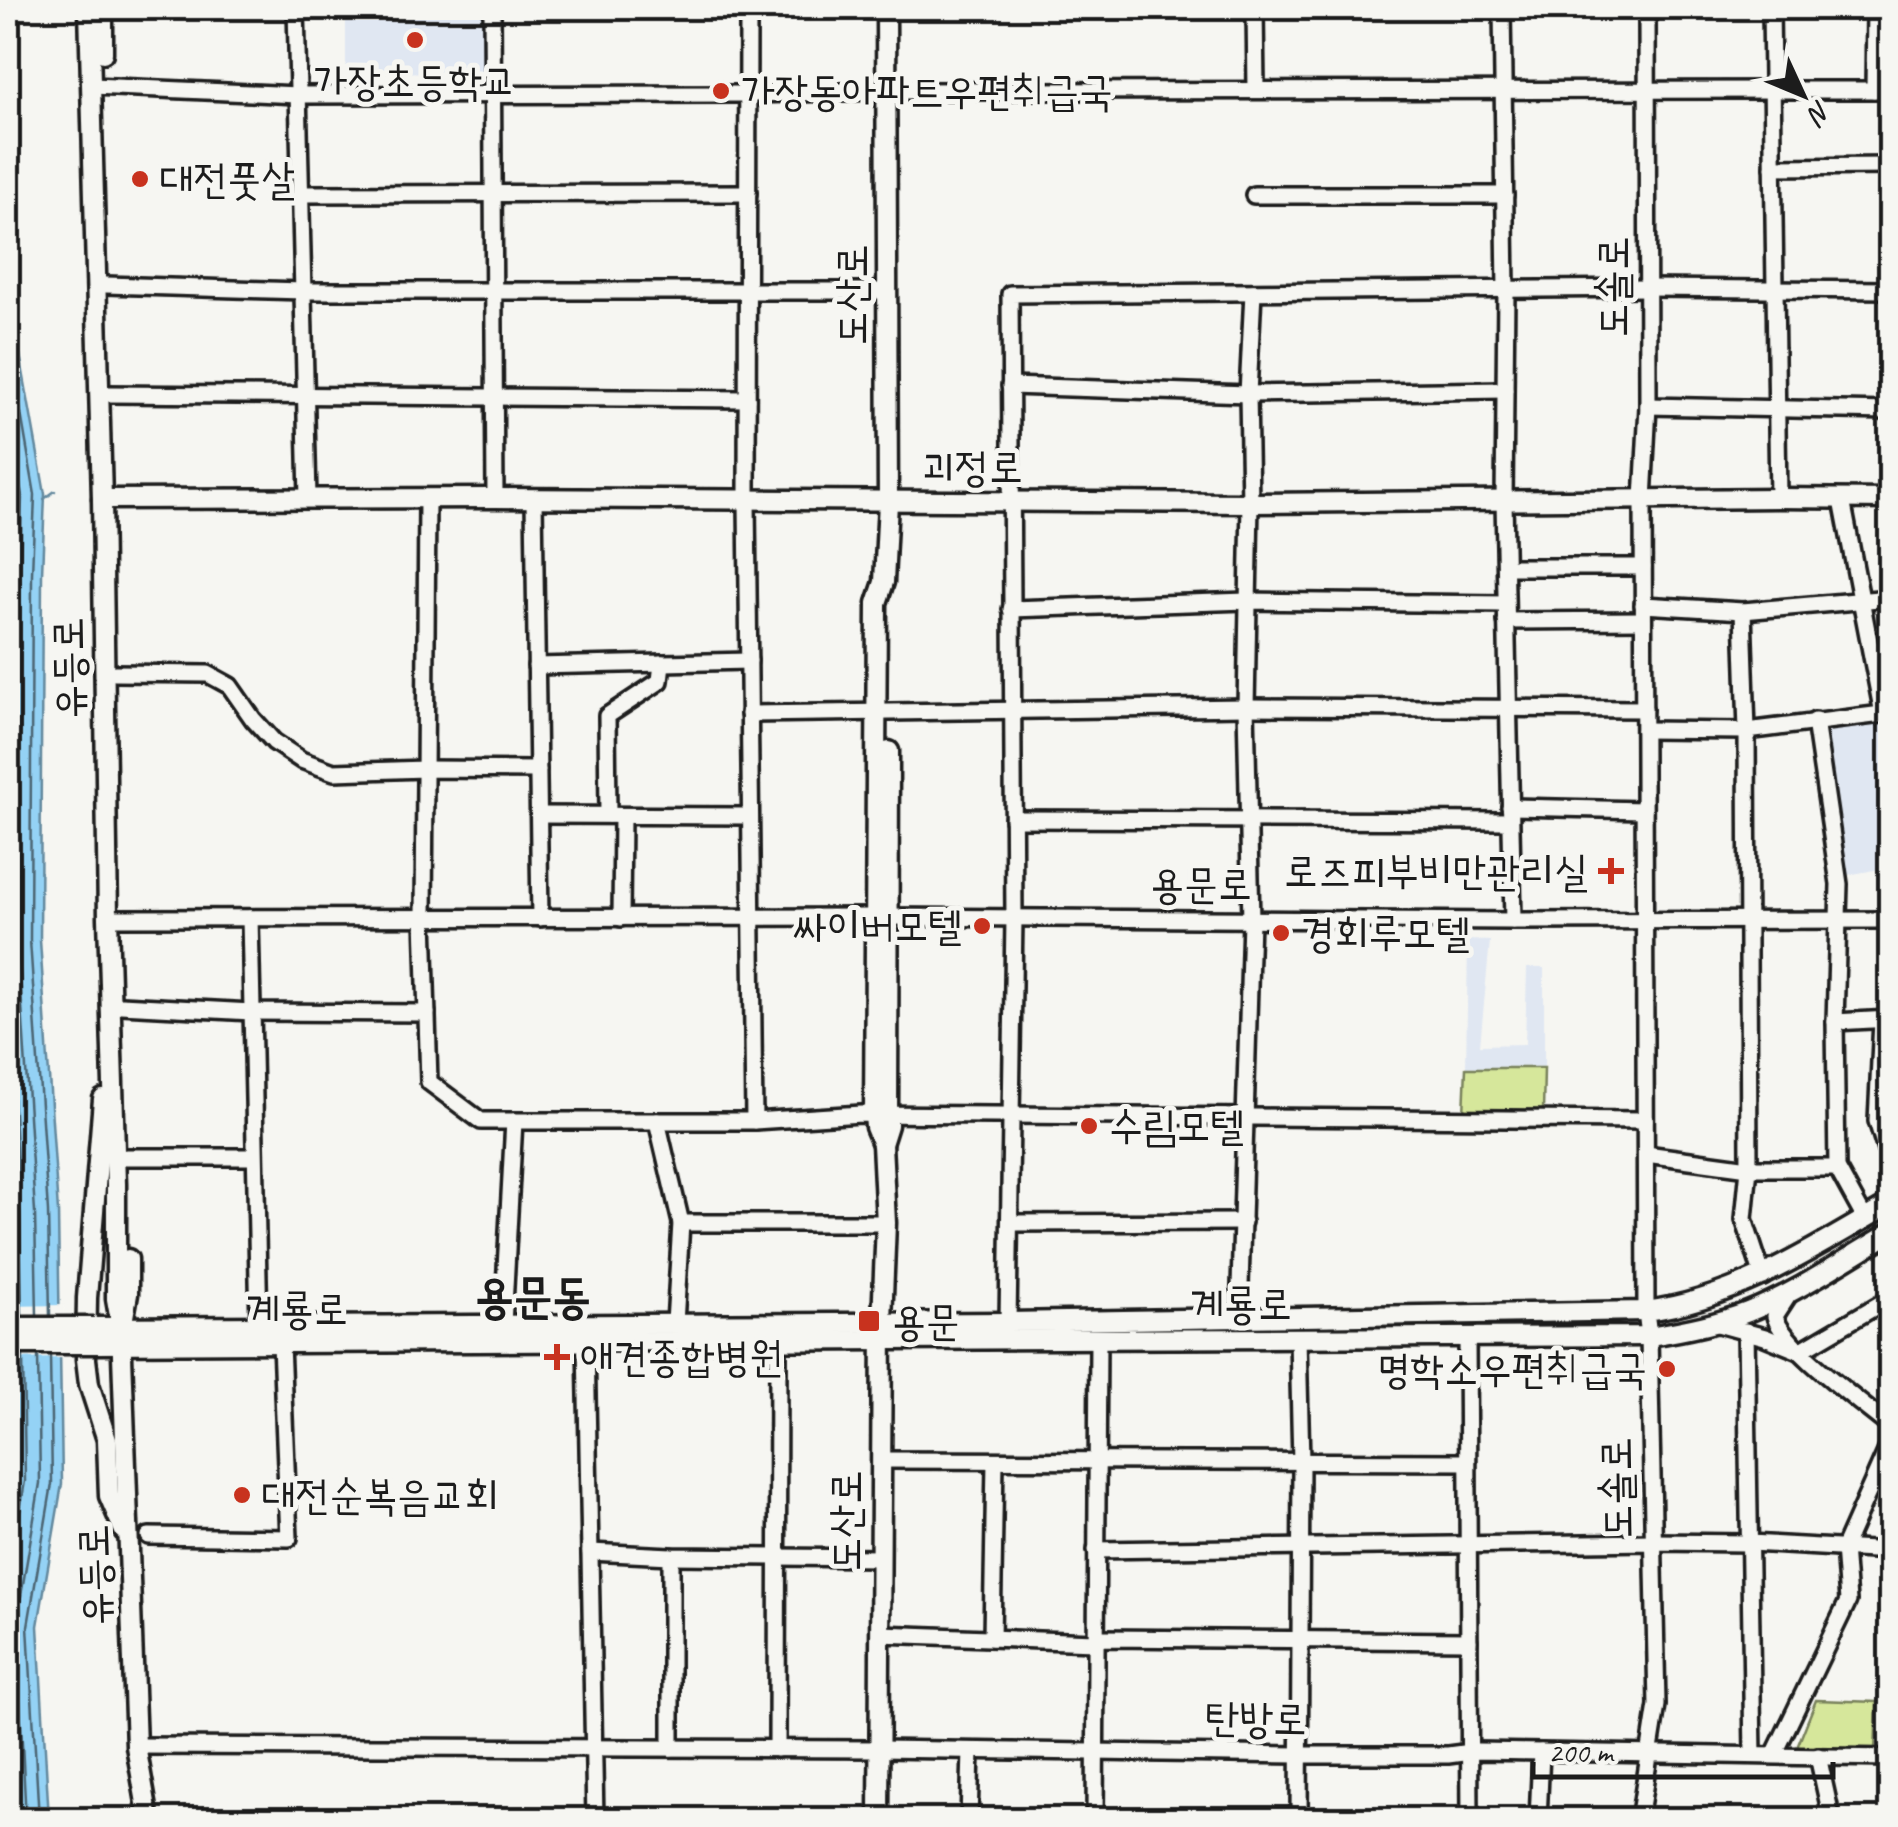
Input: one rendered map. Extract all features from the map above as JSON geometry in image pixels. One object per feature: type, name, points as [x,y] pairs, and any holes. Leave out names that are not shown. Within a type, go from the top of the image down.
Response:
[{"type":"main road","name":"유등로","points":[[89,8],[98,87],[106,285],[107,499],[115,673],[118,898],[114,918],[126,1156],[128,1294],[122,1336]]},
{"type":"main road","name":"유등로","points":[[103,8],[98,87],[114,918],[116,1299],[122,1336],[136,1746],[149,1820]]},
{"type":"main road","name":"도산로","points":[[879,1820],[886,1223],[882,1144],[875,1127],[881,1115],[883,712],[876,604],[884,582],[888,502],[886,8]]},
{"type":"main road","name":"괴정로","points":[[107,499],[1250,504],[1890,499]]},
{"type":"main road","points":[[112,1064],[103,1099],[86,1358],[89,1384],[107,1440],[109,1496],[129,1543]]},
{"type":"main road","name":"계룡로","points":[[122,1336],[259,1326],[1239,1320],[1646,1311],[1677,1307],[1762,1277],[1878,1211],[1890,1193]]},
{"type":"main road","name":"계룡로","points":[[8,1328],[281,1344],[1650,1336],[1745,1313],[1790,1293],[1885,1240]]},
{"type":"main road","name":"계룡로","points":[[8,1344],[95,1336]]},
{"type":"street","points":[[296,8],[308,498]]},
{"type":"street","points":[[492,8],[495,498]]},
{"type":"street","points":[[748,8],[747,501],[754,1122]]},
{"type":"street","points":[[1256,8],[1256,90]]},
{"type":"street","points":[[1502,8],[1504,501],[1513,921]]},
{"type":"street","name":"도솔로","points":[[1639,1820],[1657,1705],[1650,1336],[1646,1311],[1643,500],[1648,406],[1647,8]]},
{"type":"street","points":[[1771,8],[1778,498]]},
{"type":"street","points":[[98,87],[298,95],[1882,90],[1875,8]]},
{"type":"street","points":[[1773,167],[1890,166]]},
{"type":"street","points":[[300,194],[748,193]]},
{"type":"street","points":[[1254,195],[1505,195]]},
{"type":"street","points":[[106,285],[303,291],[887,291]]},
{"type":"street","points":[[1008,1322],[1014,918],[1010,294],[1648,288],[1890,290]]},
{"type":"street","points":[[1239,1320],[1252,920],[1246,707],[1248,394],[1253,292]]},
{"type":"street","points":[[1010,386],[1248,394],[1505,390]]},
{"type":"street","points":[[108,394],[747,398]]},
{"type":"street","points":[[1648,406],[1890,410]]},
{"type":"street","points":[[426,499],[424,918],[429,1082],[481,1121],[754,1122],[881,1115],[1645,1120]]},
{"type":"street","points":[[534,500],[540,918]]},
{"type":"street","points":[[1644,730],[1747,731],[1887,714],[1842,500]]},
{"type":"street","points":[[1506,567],[1643,567]]},
{"type":"street","points":[[1011,609],[1247,601],[1506,612],[1744,611],[1890,598]]},
{"type":"street","points":[[1744,611],[1749,1168],[1744,1219],[1762,1277]]},
{"type":"street","points":[[536,666],[748,661]]},
{"type":"street","points":[[621,918],[607,716],[660,681],[662,663]]},
{"type":"street","points":[[115,673],[208,674],[230,686],[252,719],[274,742],[301,760],[334,772],[538,770]]},
{"type":"street","points":[[749,714],[1246,707],[1644,709]]},
{"type":"street","points":[[1815,721],[1839,884],[1835,1022],[1837,1168],[1878,1211]]},
{"type":"street","points":[[1013,820],[1250,820],[1644,810]]},
{"type":"street","points":[[539,815],[750,816]]},
{"type":"street","name":"용문로","points":[[114,918],[1890,920]]},
{"type":"street","points":[[250,918],[259,1326]]},
{"type":"street","points":[[121,1005],[252,1012],[426,1013]]},
{"type":"street","points":[[1835,1022],[1886,1019],[1877,1122],[1890,1163]]},
{"type":"street","points":[[503,1324],[514,1121]]},
{"type":"street","points":[[656,1121],[681,1223],[675,1323]]},
{"type":"street","points":[[1646,1154],[1749,1168],[1837,1168]]},
{"type":"street","points":[[126,1156],[254,1157]]},
{"type":"street","points":[[1010,1223],[1243,1222]]},
{"type":"street","points":[[681,1223],[886,1223]]},
{"type":"street","points":[[1790,1293],[1775,1316],[1776,1323],[1800,1351],[1888,1425],[1890,1432]]},
{"type":"street","points":[[1800,1351],[1890,1298]]},
{"type":"street","points":[[1711,1323],[1800,1351]]},
{"type":"street","points":[[1746,1331],[1753,1755]]},
{"type":"street","points":[[1298,1338],[1299,1820]]},
{"type":"street","points":[[1467,1338],[1470,1820]]},
{"type":"street","points":[[1096,1820],[1098,1339]]},
{"type":"street","points":[[777,1749],[778,1341]]},
{"type":"street","points":[[586,1342],[595,1820]]},
{"type":"street","points":[[148,1536],[289,1538],[281,1344]]},
{"type":"street","points":[[1774,1755],[1848,1601],[1844,1547],[1890,1443]]},
{"type":"street","points":[[881,1460],[1467,1462]]},
{"type":"street","points":[[992,1638],[995,1461]]},
{"type":"street","points":[[1096,1550],[1653,1542],[1890,1551]]},
{"type":"street","points":[[590,1552],[881,1558]]},
{"type":"street","points":[[671,1748],[672,1556]]},
{"type":"street","points":[[880,1634],[1095,1642],[1102,1638],[1469,1641]]},
{"type":"street","name":"탄방로","points":[[136,1746],[1299,1755],[1541,1752],[1890,1758]]},
{"type":"street","points":[[969,1820],[970,1750]]},
{"type":"street","points":[[1538,1820],[1541,1752]]},
{"type":"street","points":[[1818,1756],[1832,1820]]},
{"type":"shaded area","name":"가장초등학교","points":[[346,8],[484,8],[484,72],[346,73]]},
{"type":"shaded area","points":[[1890,721],[1890,867],[1848,875],[1826,732]]},
{"type":"shaded area","points":[[1468,940],[1490,941],[1480,1045],[1525,1044],[1527,968],[1544,968],[1544,1068],[1466,1068]]},
{"type":"green space","points":[[1466,1068],[1544,1068],[1543,1112],[1533,1120],[1464,1114]]},
{"type":"green space","points":[[1816,1700],[1877,1702],[1875,1752],[1796,1750]]},
{"type":"water","points":[[8,254],[19,349],[45,494],[40,940],[58,1212],[62,1484],[38,1626],[49,1820],[8,1819]]},
{"type":"pier","points":[[64,1305],[65,1358],[8,1359],[8,1306]]},
{"type":"waterway","points":[[44,499],[55,491]]},
{"type":"place","name":"가장초등학교","points":[[415,40]]},
{"type":"place","name":"가장동아파트우편취급국","points":[[721,91]]},
{"type":"place","name":"대전풋살","points":[[140,179]]},
{"type":"place","name":"로즈피부비만관리실","points":[[1611,871]]},
{"type":"place","name":"싸이버모텔","points":[[982,926]]},
{"type":"place","name":"경회루모텔","points":[[1281,933]]},
{"type":"place","name":"수림모텔","points":[[1089,1126]]},
{"type":"place","name":"용문","points":[[869,1321]]},
{"type":"place","name":"애견종합병원","points":[[557,1357]]},
{"type":"place","name":"명학소우편취급국","points":[[1667,1369]]},
{"type":"place","name":"대전순복음교회","points":[[242,1495]]},
{"type":"district","name":"용문동","points":[[533,1296]]}]
